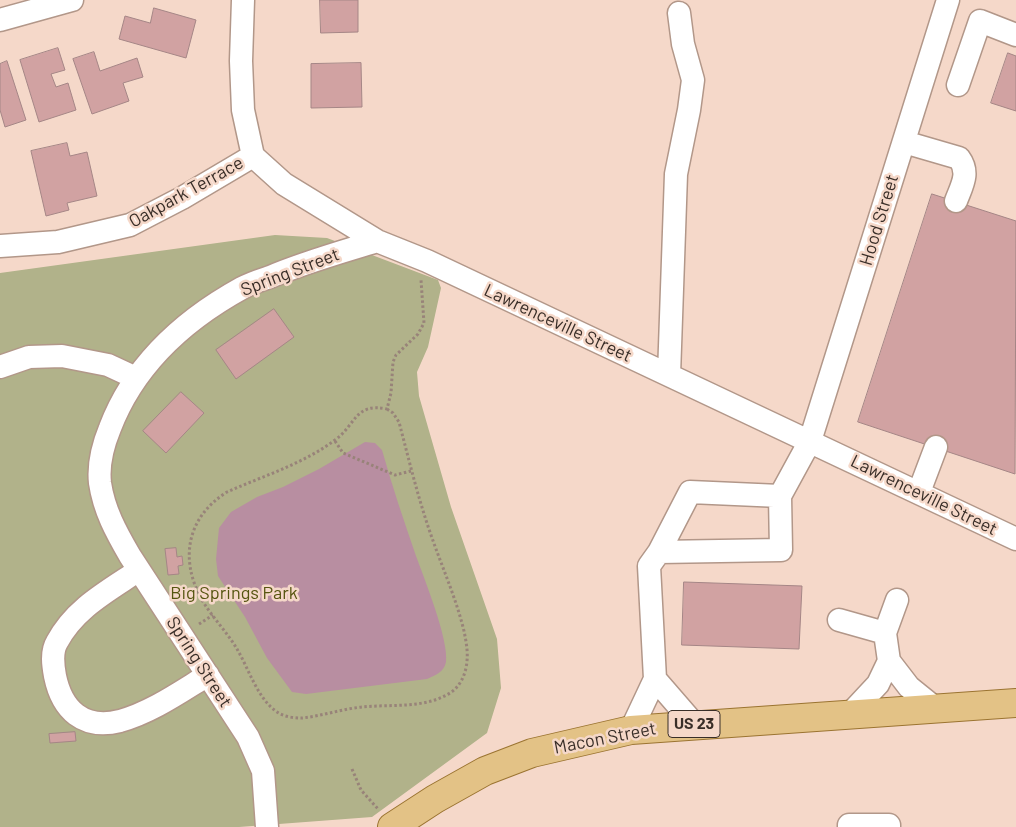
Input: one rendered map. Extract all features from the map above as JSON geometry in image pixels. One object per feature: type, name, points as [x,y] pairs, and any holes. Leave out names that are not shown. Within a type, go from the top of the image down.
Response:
[{"type":"main road","name":"Macon Street","points":[[387,820],[435,798],[485,771],[532,753],[631,730],[694,724],[1016,703]]},
{"type":"street","points":[[0,20],[72,0]]},
{"type":"street","points":[[243,0],[241,61],[243,110],[253,156]]},
{"type":"street","name":"Hood Street","points":[[780,496],[810,441],[948,0]]},
{"type":"street","points":[[669,375],[676,174],[693,80],[683,44],[679,13]]},
{"type":"street","points":[[958,85],[980,21],[1016,34]]},
{"type":"street","points":[[904,142],[959,158],[964,165],[965,173],[956,201]]},
{"type":"street","name":"Lawrenceville Street","points":[[253,156],[284,184],[377,241],[427,260],[1016,539]]},
{"type":"street","name":"Oakpark Terrace","points":[[0,246],[58,242],[130,225],[182,198],[253,156]]},
{"type":"street","name":"Spring Street","points":[[267,827],[263,771],[248,737],[139,570],[116,533],[105,509],[100,481],[102,447],[117,410],[136,378],[179,330],[243,287],[285,270],[377,241]]},
{"type":"street","points":[[0,367],[29,356],[62,356],[108,365],[136,378]]},
{"type":"street","points":[[919,492],[936,447]]},
{"type":"street","points":[[631,730],[655,680],[649,566],[659,552],[690,492],[780,496],[781,550],[659,552]]},
{"type":"street","points":[[139,570],[82,609],[68,625],[56,644],[53,655],[53,667],[58,689],[69,709],[78,717],[88,722],[104,723],[119,721],[160,705],[208,675]]},
{"type":"street","points":[[897,600],[885,633],[889,661],[909,686],[935,708]]},
{"type":"street","points":[[839,620],[885,633]]},
{"type":"street","points":[[850,714],[878,684],[889,661]]},
{"type":"street","points":[[655,680],[694,724]]},
{"type":"street","points":[[850,827],[850,825],[880,826]]},
{"type":"path","points":[[387,409],[392,393],[393,362],[396,355],[418,334],[424,323],[421,280],[427,260]]},
{"type":"path","points":[[378,407],[387,409],[393,413],[399,422],[431,536],[459,608],[468,660],[465,674],[452,692],[438,699],[423,703],[363,707],[301,718],[289,717],[278,713],[263,698],[232,641],[203,601],[192,573],[191,539],[202,512],[217,498],[306,457],[335,441],[344,433],[361,411],[378,407]]},
{"type":"path","points":[[335,441],[343,453],[395,475],[411,470]]},
{"type":"path","points":[[352,769],[365,796],[374,803],[387,820]]},
{"type":"green space","name":"Big Springs Park","points":[[275,235],[327,238],[438,280],[441,288],[428,347],[417,372],[419,396],[451,507],[497,639],[501,688],[487,733],[372,817],[239,827],[0,827],[0,273]]},
{"type":"shaded area","points":[[365,442],[375,443],[382,450],[440,625],[444,639],[446,662],[441,671],[427,679],[306,694],[292,692],[267,658],[245,617],[218,576],[216,559],[219,528],[231,512],[257,497],[283,487],[319,469]]},
{"type":"building","points":[[320,0],[358,0],[358,32],[321,33]]},
{"type":"building","points":[[154,8],[196,20],[186,58],[119,39],[125,16],[150,23]]},
{"type":"building","points":[[58,48],[65,70],[51,74],[56,87],[68,83],[76,110],[39,122],[20,60]]},
{"type":"building","points":[[94,52],[100,71],[137,58],[143,77],[123,83],[129,101],[92,114],[73,59]]},
{"type":"building","points":[[1008,53],[1016,56],[1016,111],[991,103]]},
{"type":"building","points":[[7,61],[26,120],[5,127],[0,110],[0,64]]},
{"type":"building","points":[[361,63],[362,107],[311,108],[311,64]]},
{"type":"building","points":[[67,143],[70,156],[87,152],[97,196],[67,203],[69,210],[46,216],[31,151]]},
{"type":"building","points":[[932,194],[1016,221],[1015,474],[858,422]]},
{"type":"building","points":[[274,309],[294,337],[236,379],[216,350]]},
{"type":"building","points":[[181,392],[204,413],[166,453],[143,431]]},
{"type":"building","points":[[176,548],[177,557],[182,556],[183,565],[178,566],[179,574],[168,575],[165,549]]},
{"type":"building","points":[[684,582],[802,586],[799,649],[682,645]]},
{"type":"building","points":[[75,732],[76,741],[50,743],[49,734]]}]
